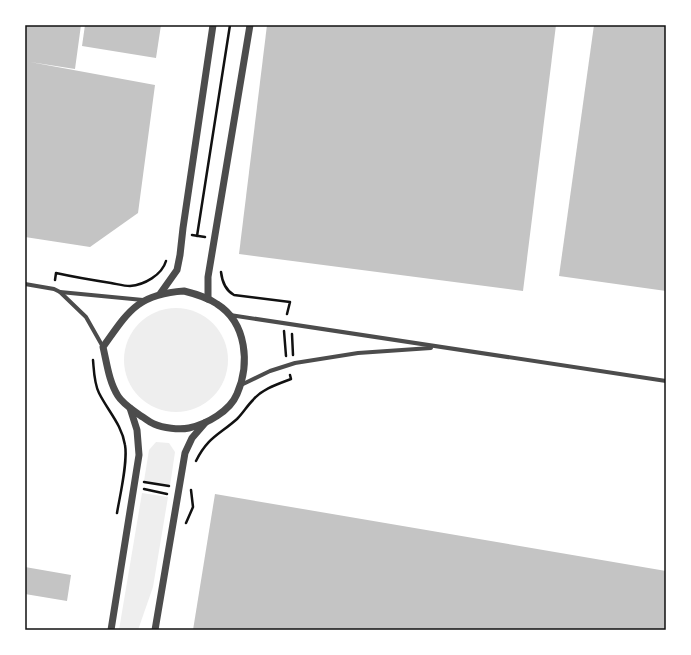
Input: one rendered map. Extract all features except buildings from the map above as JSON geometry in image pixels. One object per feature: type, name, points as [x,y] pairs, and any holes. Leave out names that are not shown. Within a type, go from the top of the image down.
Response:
[{"type":"street","points":[[159,294],[177,270],[213,25]]},
{"type":"street","points":[[208,299],[208,277],[250,25]]},
{"type":"street","points":[[25,284],[54,289],[60,292],[86,317],[103,347],[111,382],[118,398],[153,424],[182,429],[190,428],[216,417],[228,408],[237,395],[245,363],[243,339],[230,315],[219,305],[208,299],[184,291],[166,292],[144,300],[127,314],[103,347]]},
{"type":"street","points":[[60,292],[144,300]]},
{"type":"street","points":[[230,315],[666,381]]},
{"type":"street","points":[[240,386],[270,371],[295,363],[358,353],[439,347]]},
{"type":"street","points":[[111,630],[139,455],[137,430],[130,408]]},
{"type":"street","points":[[155,630],[185,453],[192,438],[206,422]]},
{"type":"path","points":[[204,237],[197,236],[230,25]]},
{"type":"path","points":[[55,279],[56,273],[130,286],[155,277],[166,264],[167,259]]},
{"type":"path","points":[[229,292],[234,295],[290,302],[287,315]]},
{"type":"path","points":[[284,332],[286,357]]},
{"type":"path","points":[[292,334],[293,355]]},
{"type":"path","points":[[93,354],[98,392],[119,426],[125,446],[125,461],[122,478]]},
{"type":"path","points":[[195,468],[196,461],[204,446],[216,434],[229,426],[242,414],[254,398],[274,385],[291,379],[290,375]]},
{"type":"path","points":[[144,482],[171,486]]},
{"type":"path","points":[[184,529],[193,507],[191,490],[192,483]]},
{"type":"path","points":[[144,489],[171,495]]},
{"type":"shaded area","points":[[176,308],[196,312],[213,323],[224,340],[228,360],[224,380],[213,397],[196,408],[176,412],[156,408],[139,397],[128,380],[124,360],[128,340],[139,323],[156,312]]},
{"type":"shaded area","points":[[156,442],[169,443],[175,452],[170,486],[144,481],[149,450]]},
{"type":"shaded area","points":[[142,493],[168,497],[153,587],[138,630],[119,630]]}]
